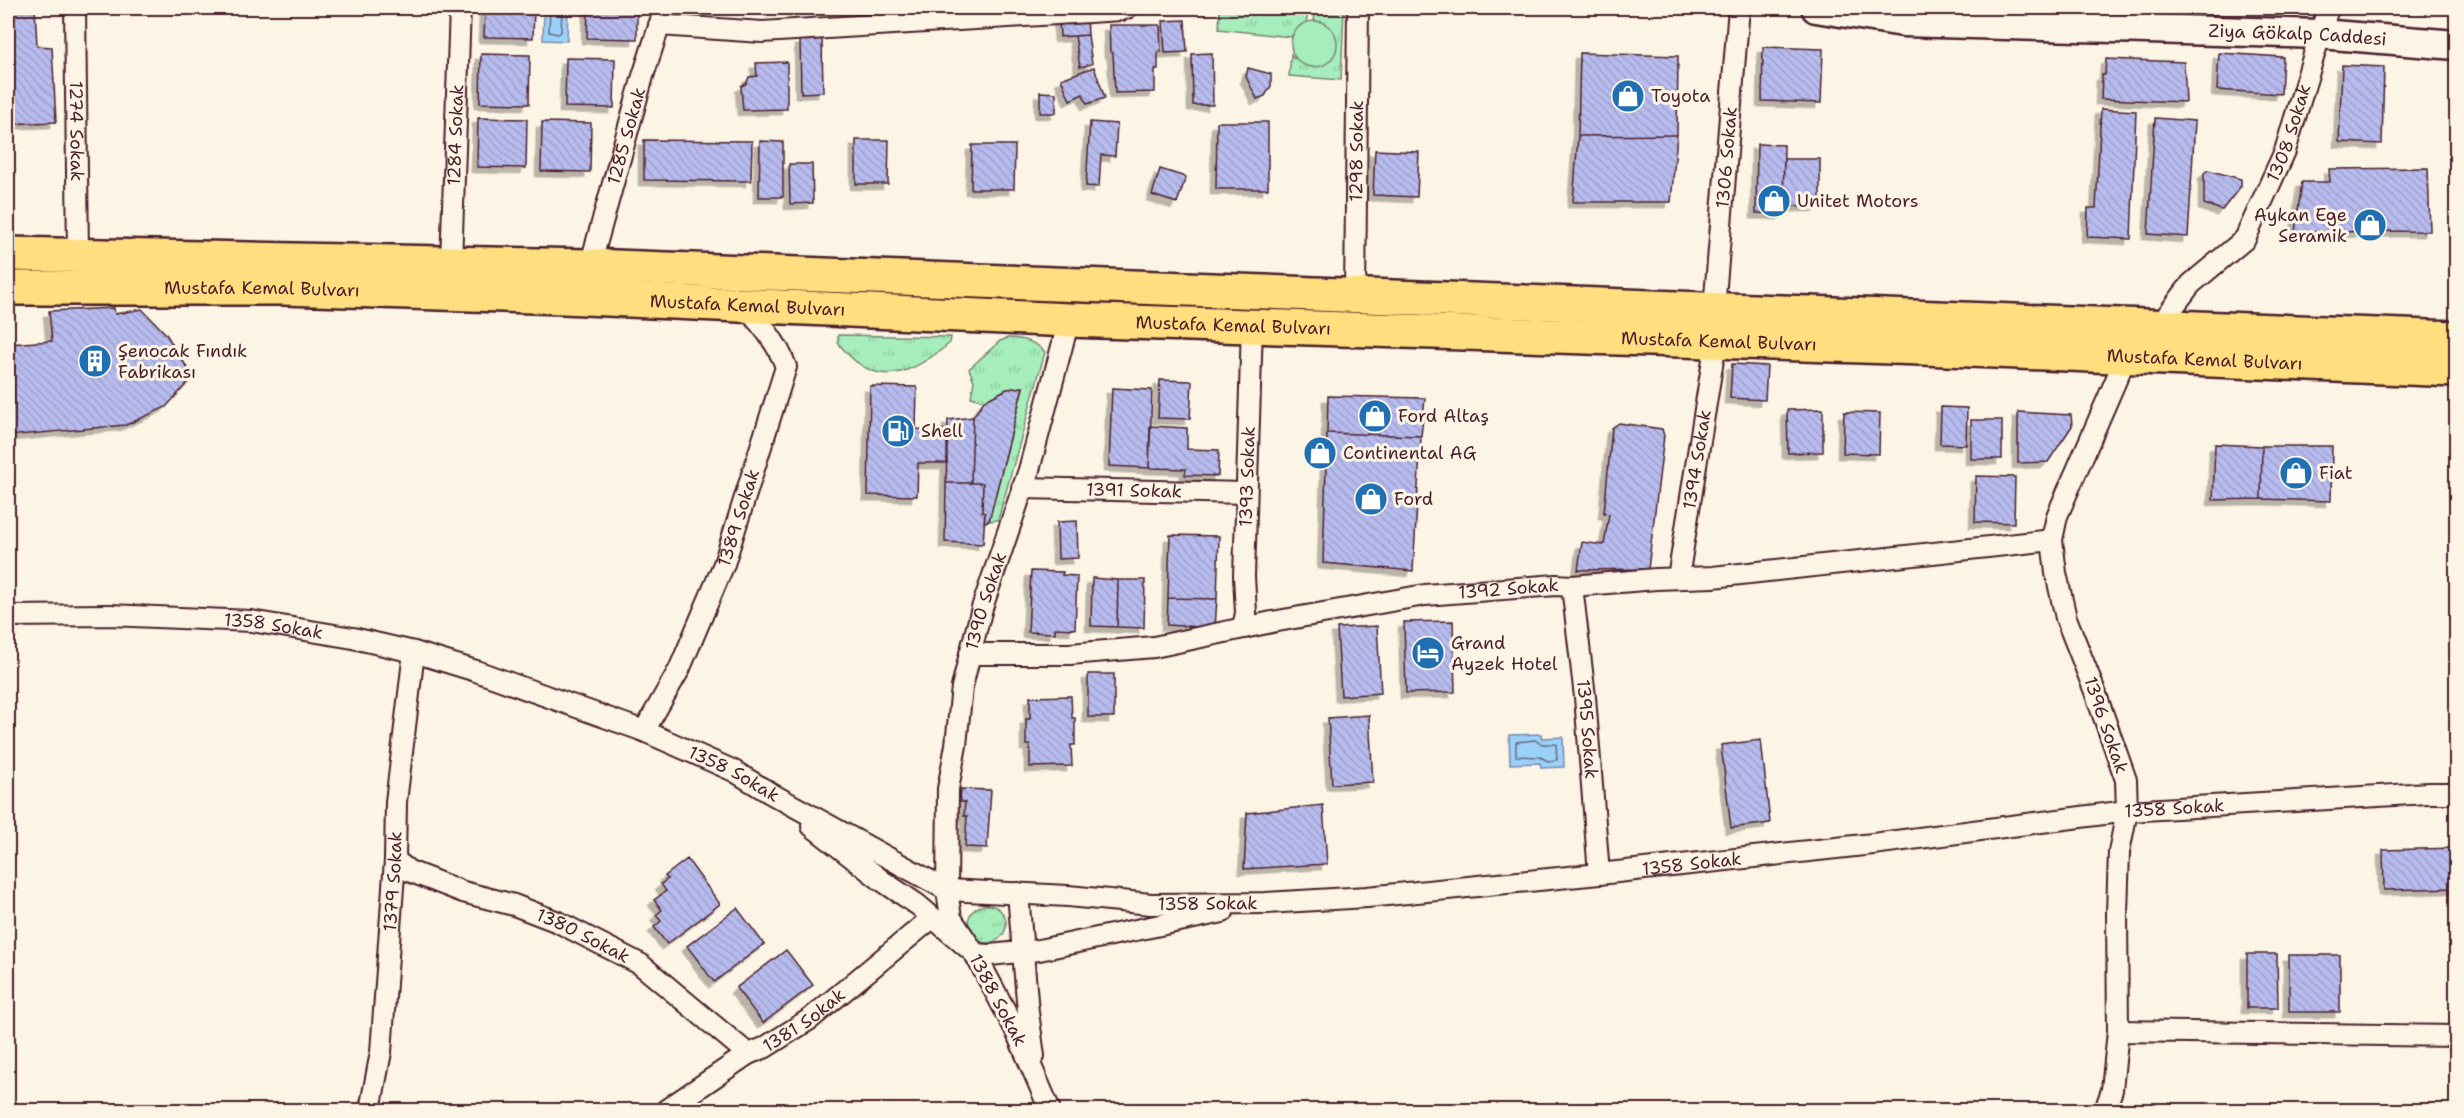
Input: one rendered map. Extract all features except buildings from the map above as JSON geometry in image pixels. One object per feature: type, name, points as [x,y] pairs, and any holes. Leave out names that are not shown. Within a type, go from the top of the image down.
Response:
[{"type":"highway","name":"Mustafa Kemal Bulvarı","points":[[8,254],[590,266],[2457,338]]},
{"type":"highway","name":"Mustafa Kemal Bulvarı","points":[[8,288],[283,288],[1069,320],[1716,341],[2457,370]]},
{"type":"street","name":"1274 Sokak","points":[[75,8],[78,254]]},
{"type":"street","name":"1284 Sokak","points":[[451,263],[460,8]]},
{"type":"street","points":[[662,16],[762,32],[1127,8]]},
{"type":"street","name":"1298 Sokak","points":[[1355,295],[1358,8]]},
{"type":"street","name":"1306 Sokak","points":[[1714,309],[1739,8]]},
{"type":"street","name":"Ziya Gökalp Caddesi","points":[[1816,8],[1903,22],[1959,16],[2320,34],[2457,45]]},
{"type":"street","name":"1308 Sokak","points":[[2159,326],[2191,284],[2245,239],[2285,152],[2328,8]]},
{"type":"street","name":"1285 Sokak","points":[[590,266],[639,87],[662,16]]},
{"type":"street","name":"1389 Sokak","points":[[644,731],[679,670],[724,564],[786,368],[783,357],[767,331],[744,305]]},
{"type":"street","name":"1390 Sokak","points":[[947,890],[948,789],[956,745],[962,687],[982,608],[1022,488],[1069,320]]},
{"type":"street","name":"1393 Sokak","points":[[1243,628],[1246,613],[1244,576],[1252,326]]},
{"type":"street","name":"1394 Sokak","points":[[1678,578],[1716,341]]},
{"type":"street","name":"1396 Sokak","points":[[2105,1110],[2112,1090],[2118,1031],[2117,913],[2119,852],[2127,811],[2126,780],[2066,618],[2056,573],[2052,540],[2057,516],[2126,357]]},
{"type":"street","name":"1391 Sokak","points":[[1022,488],[1246,493]]},
{"type":"street","name":"1392 Sokak","points":[[970,654],[1070,654],[1154,647],[1243,628],[1425,595],[1556,585],[1713,578],[2052,540]]},
{"type":"street","name":"1395 Sokak","points":[[1572,586],[1585,697],[1599,874]]},
{"type":"street","name":"1358 Sokak","points":[[8,616],[109,615],[251,621],[353,638],[414,652],[476,671],[644,731],[734,771],[947,890],[1018,893],[1151,904],[1266,903],[1367,897],[1873,844],[2127,811],[2457,793]]},
{"type":"street","name":"1379 Sokak","points":[[370,1110],[381,1052],[395,860],[396,802],[414,652]]},
{"type":"street","points":[[770,793],[975,954],[1039,950],[1266,903]]},
{"type":"street","name":"1380 Sokak","points":[[395,860],[409,871],[463,892],[514,905],[558,922],[640,964],[748,1054]]},
{"type":"street","name":"1388 Sokak","points":[[947,890],[951,918],[975,954],[1015,1029],[1050,1110]]},
{"type":"street","points":[[1018,893],[1028,1012],[1038,1080]]},
{"type":"street","name":"1381 Sokak","points":[[666,1110],[748,1054],[764,1048],[810,1020],[932,918]]},
{"type":"street","points":[[2118,1031],[2457,1036]]},
{"type":"green space","points":[[1220,8],[1236,8],[1237,12],[1308,15],[1306,22],[1291,37],[1219,29]]},
{"type":"green space","points":[[1316,8],[1344,8],[1341,80],[1289,76],[1291,54],[1294,59],[1321,22],[1314,21]]},
{"type":"green space","points":[[1314,21],[1330,28],[1337,44],[1330,60],[1314,67],[1298,60],[1291,44],[1298,28]]},
{"type":"green space","points":[[838,335],[951,337],[950,343],[918,365],[894,373],[882,373],[870,370],[852,359],[838,343]]},
{"type":"green space","points":[[1008,338],[1028,341],[1045,352],[998,520],[989,521],[1023,388],[1007,389],[984,401],[971,397],[974,381],[969,369],[1000,341]]},
{"type":"green space","points":[[987,905],[1000,911],[1006,924],[1000,937],[987,943],[974,937],[968,924],[974,911]]},
{"type":"water","points":[[544,8],[568,8],[567,41],[543,40]]},
{"type":"water","points":[[1541,734],[1542,738],[1563,737],[1564,767],[1541,768],[1540,763],[1510,764],[1509,735]]},
{"type":"place","name":"Toyota","points":[[1628,96]]},
{"type":"place","name":"Unitet Motors","points":[[1774,201]]},
{"type":"place","name":"Aykan Ege Seramik","points":[[2370,225]]},
{"type":"place","name":"Şenocak Fındık Fabrikası","points":[[95,361]]},
{"type":"place","name":"Ford Altaş","points":[[1375,416]]},
{"type":"place","name":"Shell","points":[[898,431]]},
{"type":"place","name":"Continental AG","points":[[1320,453]]},
{"type":"place","name":"Fiat","points":[[2296,473]]},
{"type":"place","name":"Ford","points":[[1371,499]]},
{"type":"place","name":"Grand Ayzek Hotel","points":[[1428,653]]}]
